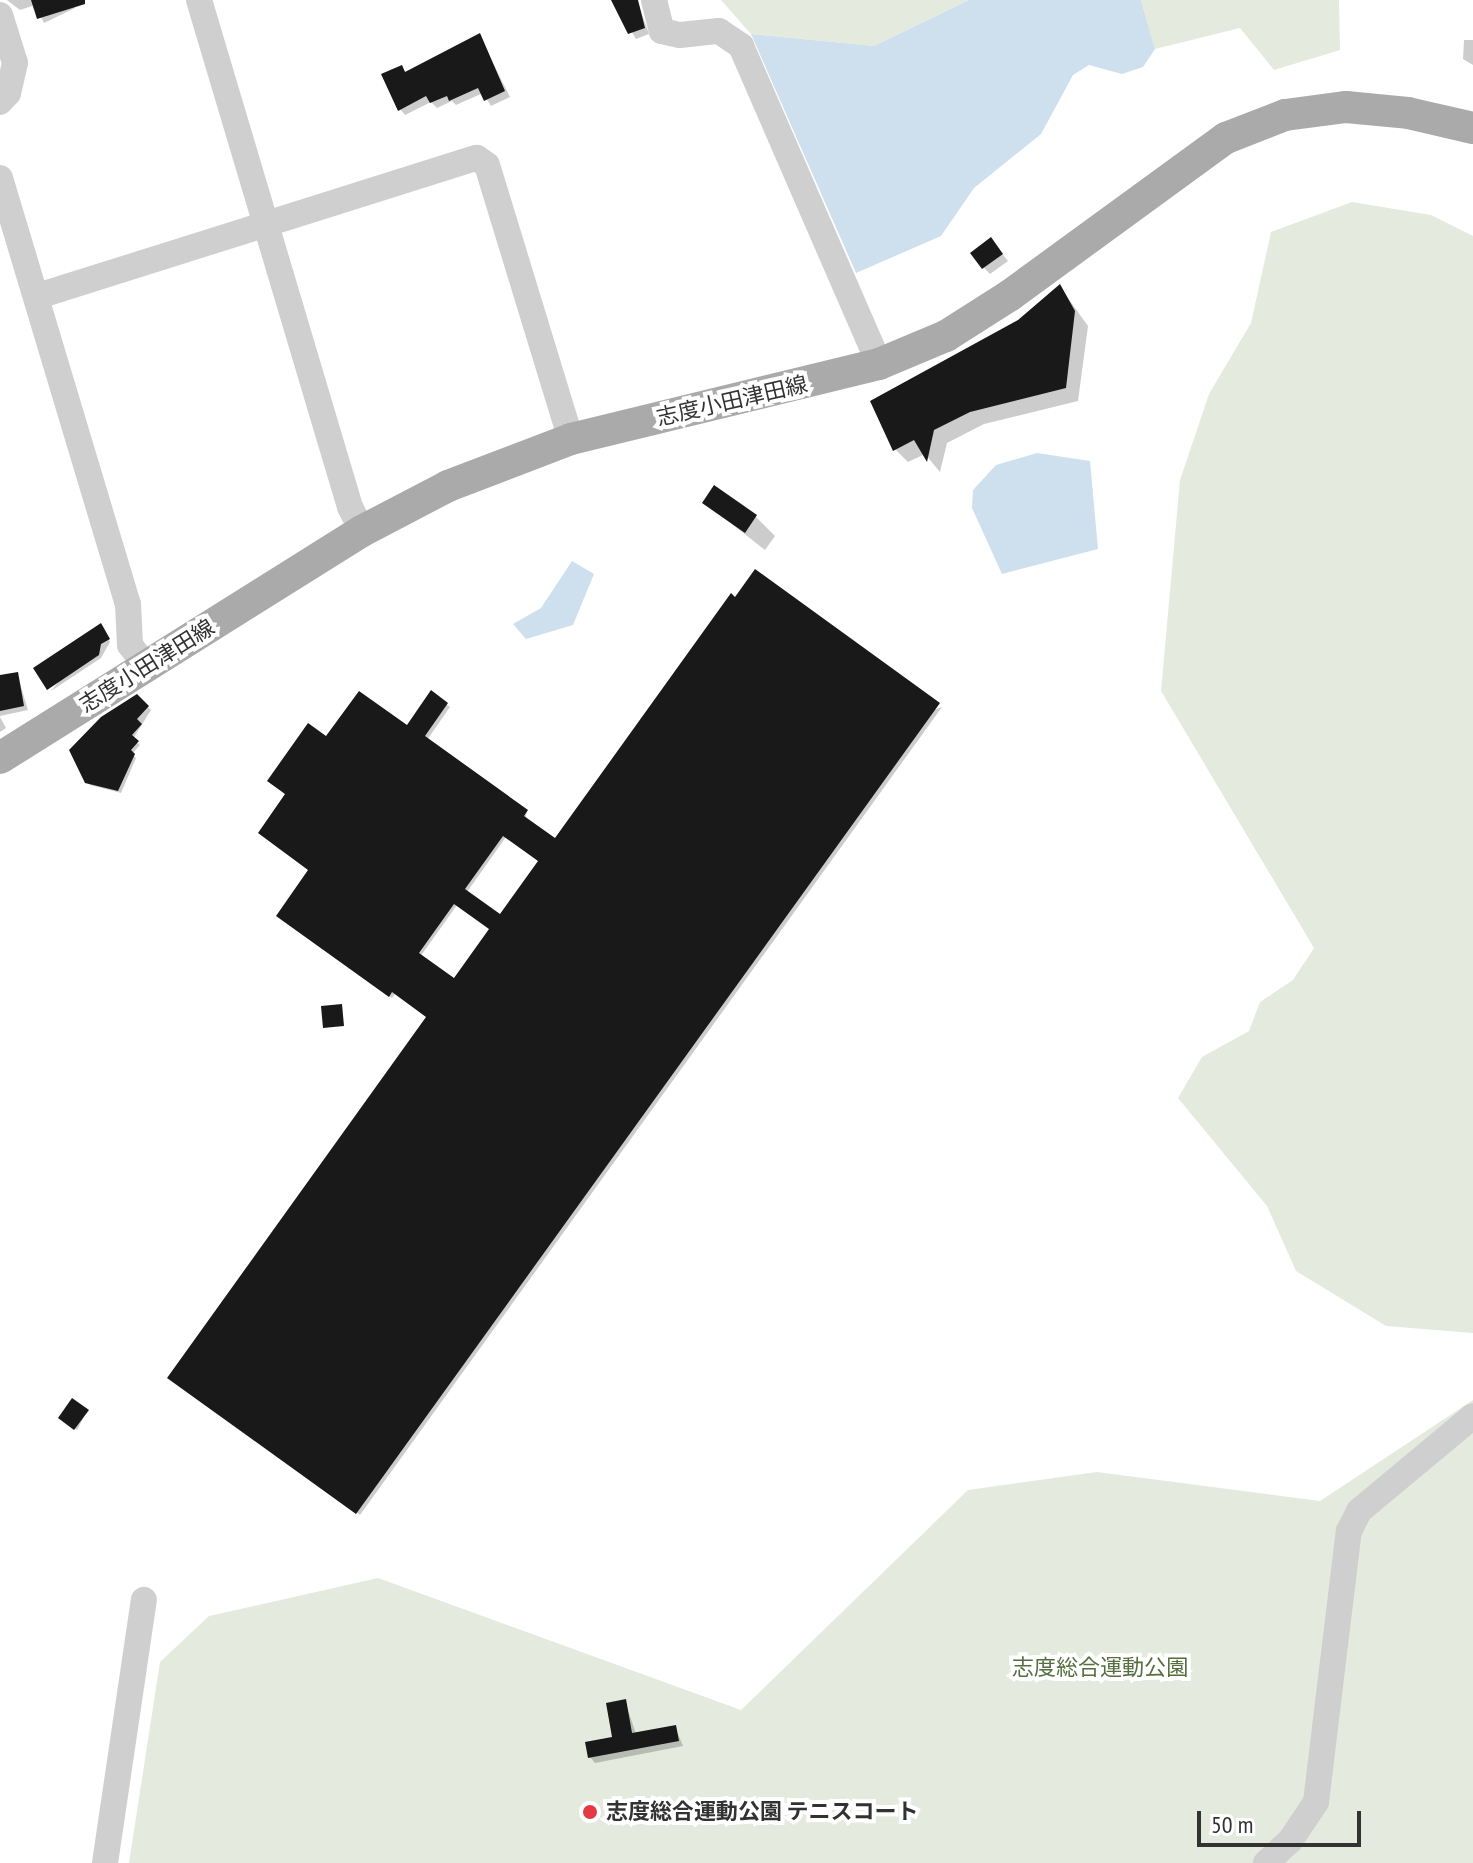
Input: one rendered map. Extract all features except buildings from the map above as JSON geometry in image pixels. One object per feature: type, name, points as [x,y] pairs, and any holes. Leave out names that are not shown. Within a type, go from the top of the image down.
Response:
[{"type":"main road","name":"志度小田津田線","points":[[0,758],[362,531],[448,486],[571,439],[879,364],[946,336],[1009,296],[1226,138],[1285,115],[1346,107],[1408,113],[1473,128]]},
{"type":"street","points":[[199,0],[350,507],[362,531]]},
{"type":"street","points":[[654,0],[662,31],[680,35],[719,31],[741,46],[879,364]]},
{"type":"street","points":[[0,15],[15,63],[8,93],[0,102]]},
{"type":"street","points":[[38,296],[268,227],[477,158],[487,165],[571,439]]},
{"type":"street","points":[[0,178],[38,296],[128,604],[130,645],[146,666]]},
{"type":"street","points":[[1266,1863],[1290,1841],[1316,1802],[1349,1531],[1359,1511],[1473,1416]]},
{"type":"street","points":[[105,1863],[144,1600]]},
{"type":"green space","points":[[721,0],[969,0],[874,46],[751,34]]},
{"type":"green space","points":[[1141,0],[1339,0],[1340,50],[1274,70],[1240,28],[1155,49]]},
{"type":"green space","points":[[1352,202],[1431,215],[1473,236],[1473,1333],[1386,1326],[1296,1271],[1267,1206],[1178,1098],[1202,1057],[1249,1031],[1260,1002],[1293,980],[1314,948],[1161,691],[1180,480],[1209,394],[1251,323],[1271,232]]},
{"type":"green space","name":"志度総合運動公園","points":[[1473,1400],[1473,1863],[129,1863],[160,1662],[209,1616],[378,1578],[741,1710],[968,1490],[1097,1472],[1320,1501]]},
{"type":"water","points":[[969,0],[1141,0],[1155,49],[1143,67],[1122,74],[1089,65],[1073,75],[1041,134],[974,188],[941,236],[856,273],[751,34],[874,46]]},
{"type":"water","points":[[1037,453],[1090,461],[1098,549],[1002,574],[972,508],[973,490],[996,465]]},
{"type":"water","points":[[572,561],[594,574],[573,625],[526,639],[513,624],[541,608]]},
{"type":"place","name":"志度総合運動公園 テニスコート","points":[[590,1812]]}]
